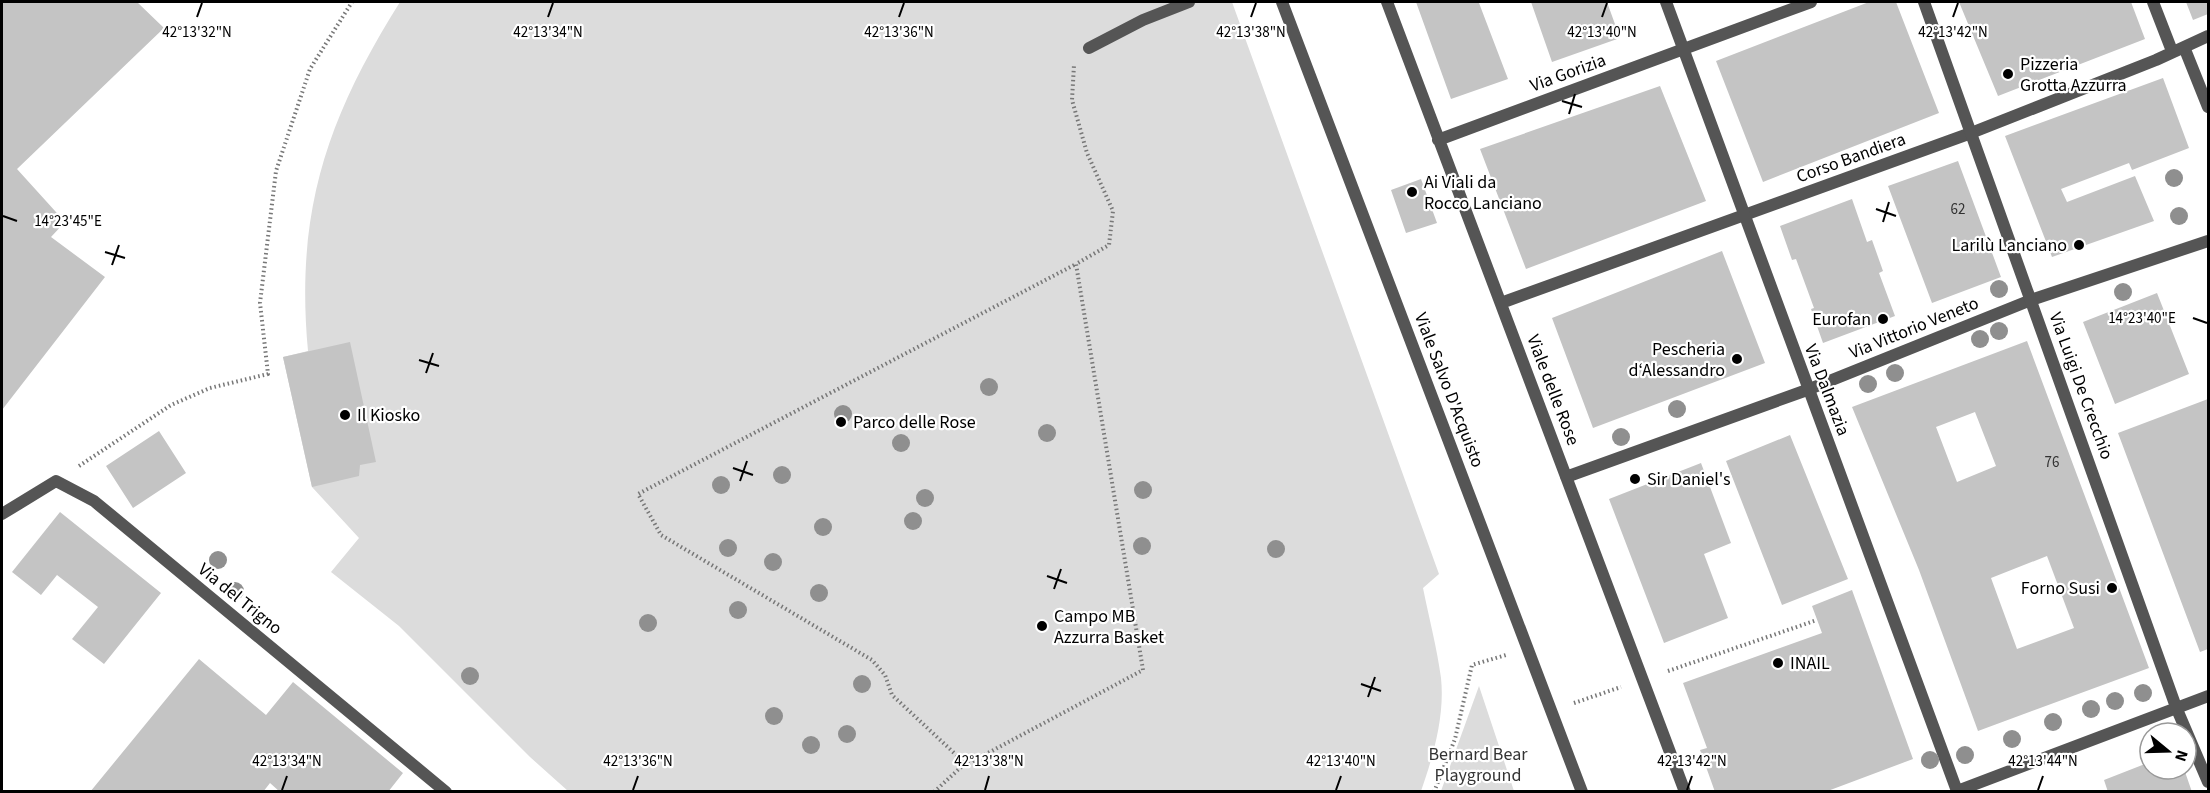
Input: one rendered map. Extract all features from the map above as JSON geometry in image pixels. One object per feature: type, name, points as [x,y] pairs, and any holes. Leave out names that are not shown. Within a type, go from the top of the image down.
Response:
[{"type":"street","points":[[1089,48],[1189,2]]},
{"type":"street","name":"Viale Salvo D'Acquisto","points":[[1282,2],[1582,792]]},
{"type":"street","name":"Viale delle Rose","points":[[1388,2],[1685,792]]},
{"type":"street","name":"Via Dalmazia","points":[[1666,2],[1955,791]]},
{"type":"street","name":"Via Gorizia","points":[[1438,140],[1811,2]]},
{"type":"street","name":"Via Luigi De Crecchio","points":[[1924,2],[2176,707],[2208,782]]},
{"type":"street","points":[[2153,2],[2208,107]]},
{"type":"street","name":"Corso Bandiera","points":[[1501,303],[1971,133],[2156,60],[2208,36]]},
{"type":"street","name":"Via Vittorio Veneto","points":[[1566,477],[1807,390],[2031,300],[2208,241]]},
{"type":"street","points":[[2,514],[56,481]]},
{"type":"street","name":"Via del Trigno","points":[[56,481],[94,501],[446,792]]},
{"type":"street","points":[[1955,791],[2208,696]]},
{"type":"path","points":[[56,481],[171,405],[210,388],[268,374],[260,303],[276,171],[310,69],[352,2]]},
{"type":"path","points":[[967,765],[892,695],[885,675],[872,660],[661,535],[638,494],[1109,245],[1113,211],[1087,153],[1072,100],[1074,59],[1089,48]]},
{"type":"path","points":[[934,792],[944,780],[967,765],[1143,670],[1076,264]]},
{"type":"path","points":[[1668,671],[1817,620]]},
{"type":"path","points":[[1434,792],[1455,739],[1472,666],[1528,649]]},
{"type":"path","points":[[1570,704],[1625,685]]},
{"type":"green space","name":"Parco delle Rose","points":[[400,2],[1232,2],[1439,574],[1423,588],[1442,692],[1437,736],[1421,791],[568,791],[530,757],[399,626],[331,572],[359,538],[312,487],[283,357],[308,351],[305,301],[312,210],[335,127],[353,86]]},
{"type":"green space","name":"Bernard Bear Playground","points":[[1479,686],[1514,791],[1441,791]]},
{"type":"building","points":[[2,2],[137,2],[164,28],[17,169],[65,222],[51,237],[105,277],[2,410]]},
{"type":"building","points":[[1416,2],[1483,2],[1479,3],[1508,79],[1451,99]]},
{"type":"building","points":[[1531,2],[1607,2],[1620,38],[1552,62]]},
{"type":"building","points":[[1869,2],[1896,2],[1939,113],[1763,182],[1716,61]]},
{"type":"building","points":[[1959,2],[2131,2],[2145,39],[1998,96]]},
{"type":"building","points":[[2186,2],[2208,2],[2208,14],[2193,20]]},
{"type":"building","points":[[2163,78],[2189,148],[2132,170],[2129,163],[2061,189],[2067,202],[2135,176],[2154,221],[2052,257],[2005,136]]},
{"type":"building","points":[[1660,86],[1706,201],[1526,269],[1480,149]]},
{"type":"building","points":[[1958,161],[2001,277],[1932,303],[1888,186]]},
{"type":"building","points":[[1421,179],[1437,223],[1406,233],[1391,190]]},
{"type":"building","points":[[1852,199],[1867,242],[1872,240],[1883,271],[1879,273],[1895,316],[1823,343],[1811,309],[1814,308],[1796,259],[1792,260],[1780,226]]},
{"type":"building","points":[[1722,251],[1765,363],[1593,428],[1552,318]]},
{"type":"building","points":[[2157,293],[2189,374],[2115,404],[2083,322]]},
{"type":"building","points":[[2027,341],[2149,668],[1978,731],[1919,570],[1852,407]],"holes":[[[1975,412],[1996,466],[1957,482],[1936,427]],[[2047,556],[2074,628],[2017,649],[1991,578]]]},
{"type":"building","points":[[350,342],[376,462],[360,465],[359,476],[312,487],[283,357]]},
{"type":"building","points":[[2208,399],[2208,649],[2200,652],[2118,433]]},
{"type":"building","points":[[159,431],[186,473],[133,508],[106,466]]},
{"type":"building","points":[[1790,435],[1848,579],[1782,605],[1726,461]]},
{"type":"building","points":[[1701,463],[1731,543],[1704,554],[1728,618],[1664,643],[1609,499]]},
{"type":"building","points":[[60,512],[161,593],[104,664],[72,639],[98,607],[57,575],[41,595],[12,572]]},
{"type":"building","points":[[1852,590],[1913,759],[1825,792],[1715,792],[1700,750],[1707,748],[1683,683],[1822,633],[1812,606]]},
{"type":"building","points":[[199,659],[266,715],[293,682],[403,773],[388,792],[280,792],[270,783],[263,792],[90,792]]},
{"type":"building","points":[[2138,767],[2138,781],[2188,781],[2192,792],[2108,792],[2104,780]]},
{"type":"place","name":"Pizzeria Grotta Azzurra","points":[[2008,74]]},
{"type":"place","name":"Ai Viali da Rocco Lanciano","points":[[1412,192]]},
{"type":"place","name":"Larilù Lanciano","points":[[2079,245]]},
{"type":"place","name":"Eurofan","points":[[1883,319]]},
{"type":"place","name":"Pescheria d‘Alessandro","points":[[1737,359]]},
{"type":"place","name":"Il Kiosko","points":[[345,415]]},
{"type":"place","name":"Parco delle Rose","points":[[841,422]]},
{"type":"place","name":"Sir Daniel's","points":[[1635,479]]},
{"type":"place","name":"Forno Susi","points":[[2112,588]]},
{"type":"place","name":"Campo MB Azzurra Basket","points":[[1042,626]]},
{"type":"place","name":"INAIL","points":[[1778,663]]}]
